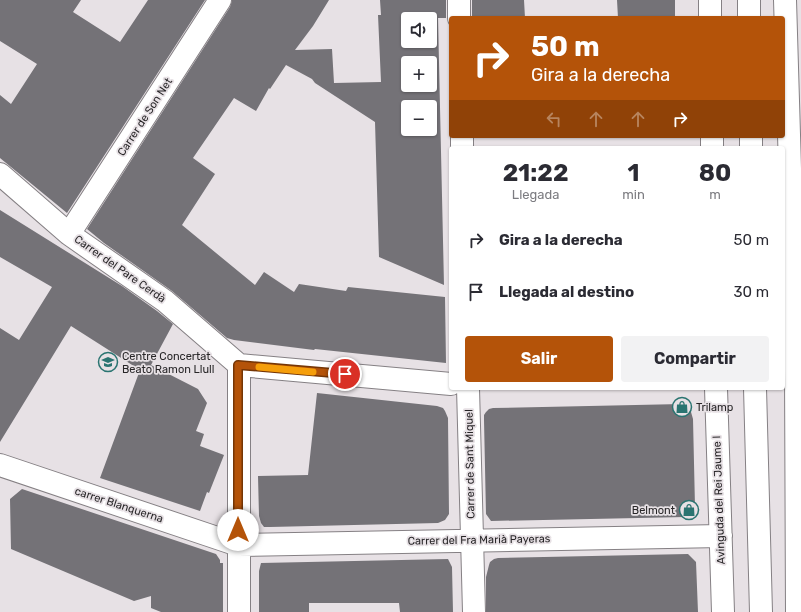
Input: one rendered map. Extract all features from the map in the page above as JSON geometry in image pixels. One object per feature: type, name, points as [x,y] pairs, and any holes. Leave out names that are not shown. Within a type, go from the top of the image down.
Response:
[{"type":"main road","name":"Carrer de Son Net","points":[[69,234],[220,0]]},
{"type":"main road","points":[[459,0],[459,16]]},
{"type":"main road","points":[[710,0],[710,16]]},
{"type":"main road","points":[[749,0],[749,16]]},
{"type":"main road","points":[[785,0],[789,377],[797,612]]},
{"type":"main road","name":"Carrer del Pare Cerdà","points":[[0,174],[69,234],[165,301],[238,365]]},
{"type":"main road","points":[[239,612],[238,365],[449,384]]},
{"type":"main road","name":"Carrer de Sant Miquel","points":[[468,390],[474,612]]},
{"type":"main road","name":"Avinguda del Rei Jaume I","points":[[716,390],[723,612]]},
{"type":"main road","points":[[755,390],[761,612]]},
{"type":"main road","name":"carrer Blanquerna","points":[[0,465],[238,544]]},
{"type":"main road","name":"Carrer del Fra Marià Payeras","points":[[238,544],[721,536]]},
{"type":"building","points":[[0,0],[81,0],[73,12],[120,42],[148,0],[205,0],[67,213],[0,158],[0,95],[11,104],[37,64],[0,41]]},
{"type":"building","points":[[232,0],[329,0],[313,26],[295,50],[332,49],[334,83],[381,82],[378,15],[381,15],[380,0],[446,0],[446,18],[438,18],[444,285],[379,257],[375,122],[315,83],[312,79],[286,65],[270,89],[269,88],[256,111],[234,98],[193,158],[215,174],[182,225],[255,285],[264,272],[294,292],[299,284],[346,291],[348,287],[445,297],[446,363],[314,350],[227,338],[172,291],[104,243],[87,229],[230,7]]},
{"type":"building","points":[[472,0],[524,0],[525,16],[472,16]]},
{"type":"building","points":[[617,0],[675,0],[675,16],[618,16]]},
{"type":"building","points":[[0,210],[122,286],[173,324],[151,365],[198,389],[207,403],[196,431],[204,434],[200,446],[224,455],[200,511],[100,478],[140,370],[71,326],[0,442],[0,328],[19,340],[52,287],[0,257]]},
{"type":"building","points":[[317,393],[437,406],[443,408],[448,418],[449,514],[445,520],[438,523],[264,527],[259,516],[258,476],[308,475]]},
{"type":"building","points":[[682,404],[691,412],[693,419],[695,507],[685,517],[491,521],[486,514],[484,415],[489,409]]},
{"type":"building","points":[[22,489],[216,554],[220,560],[220,563],[223,563],[223,612],[161,612],[151,608],[151,596],[134,601],[11,549],[10,499]]},
{"type":"building","points":[[688,554],[696,562],[698,612],[486,612],[486,577],[490,562],[494,559]]},
{"type":"building","points":[[448,559],[452,567],[453,612],[400,612],[399,603],[309,603],[309,612],[259,612],[259,571],[261,563]]},
{"type":"slow traffic","points":[[259,367],[313,372]]},
{"type":"place","name":"Centre Concertat Beato Ramon Llull","points":[[108,362]]},
{"type":"place","name":"Trilamp","points":[[682,407]]},
{"type":"place","name":"Belmont","points":[[689,510]]},
{"type":"route","points":[[238,530],[238,365],[345,374]]}]
